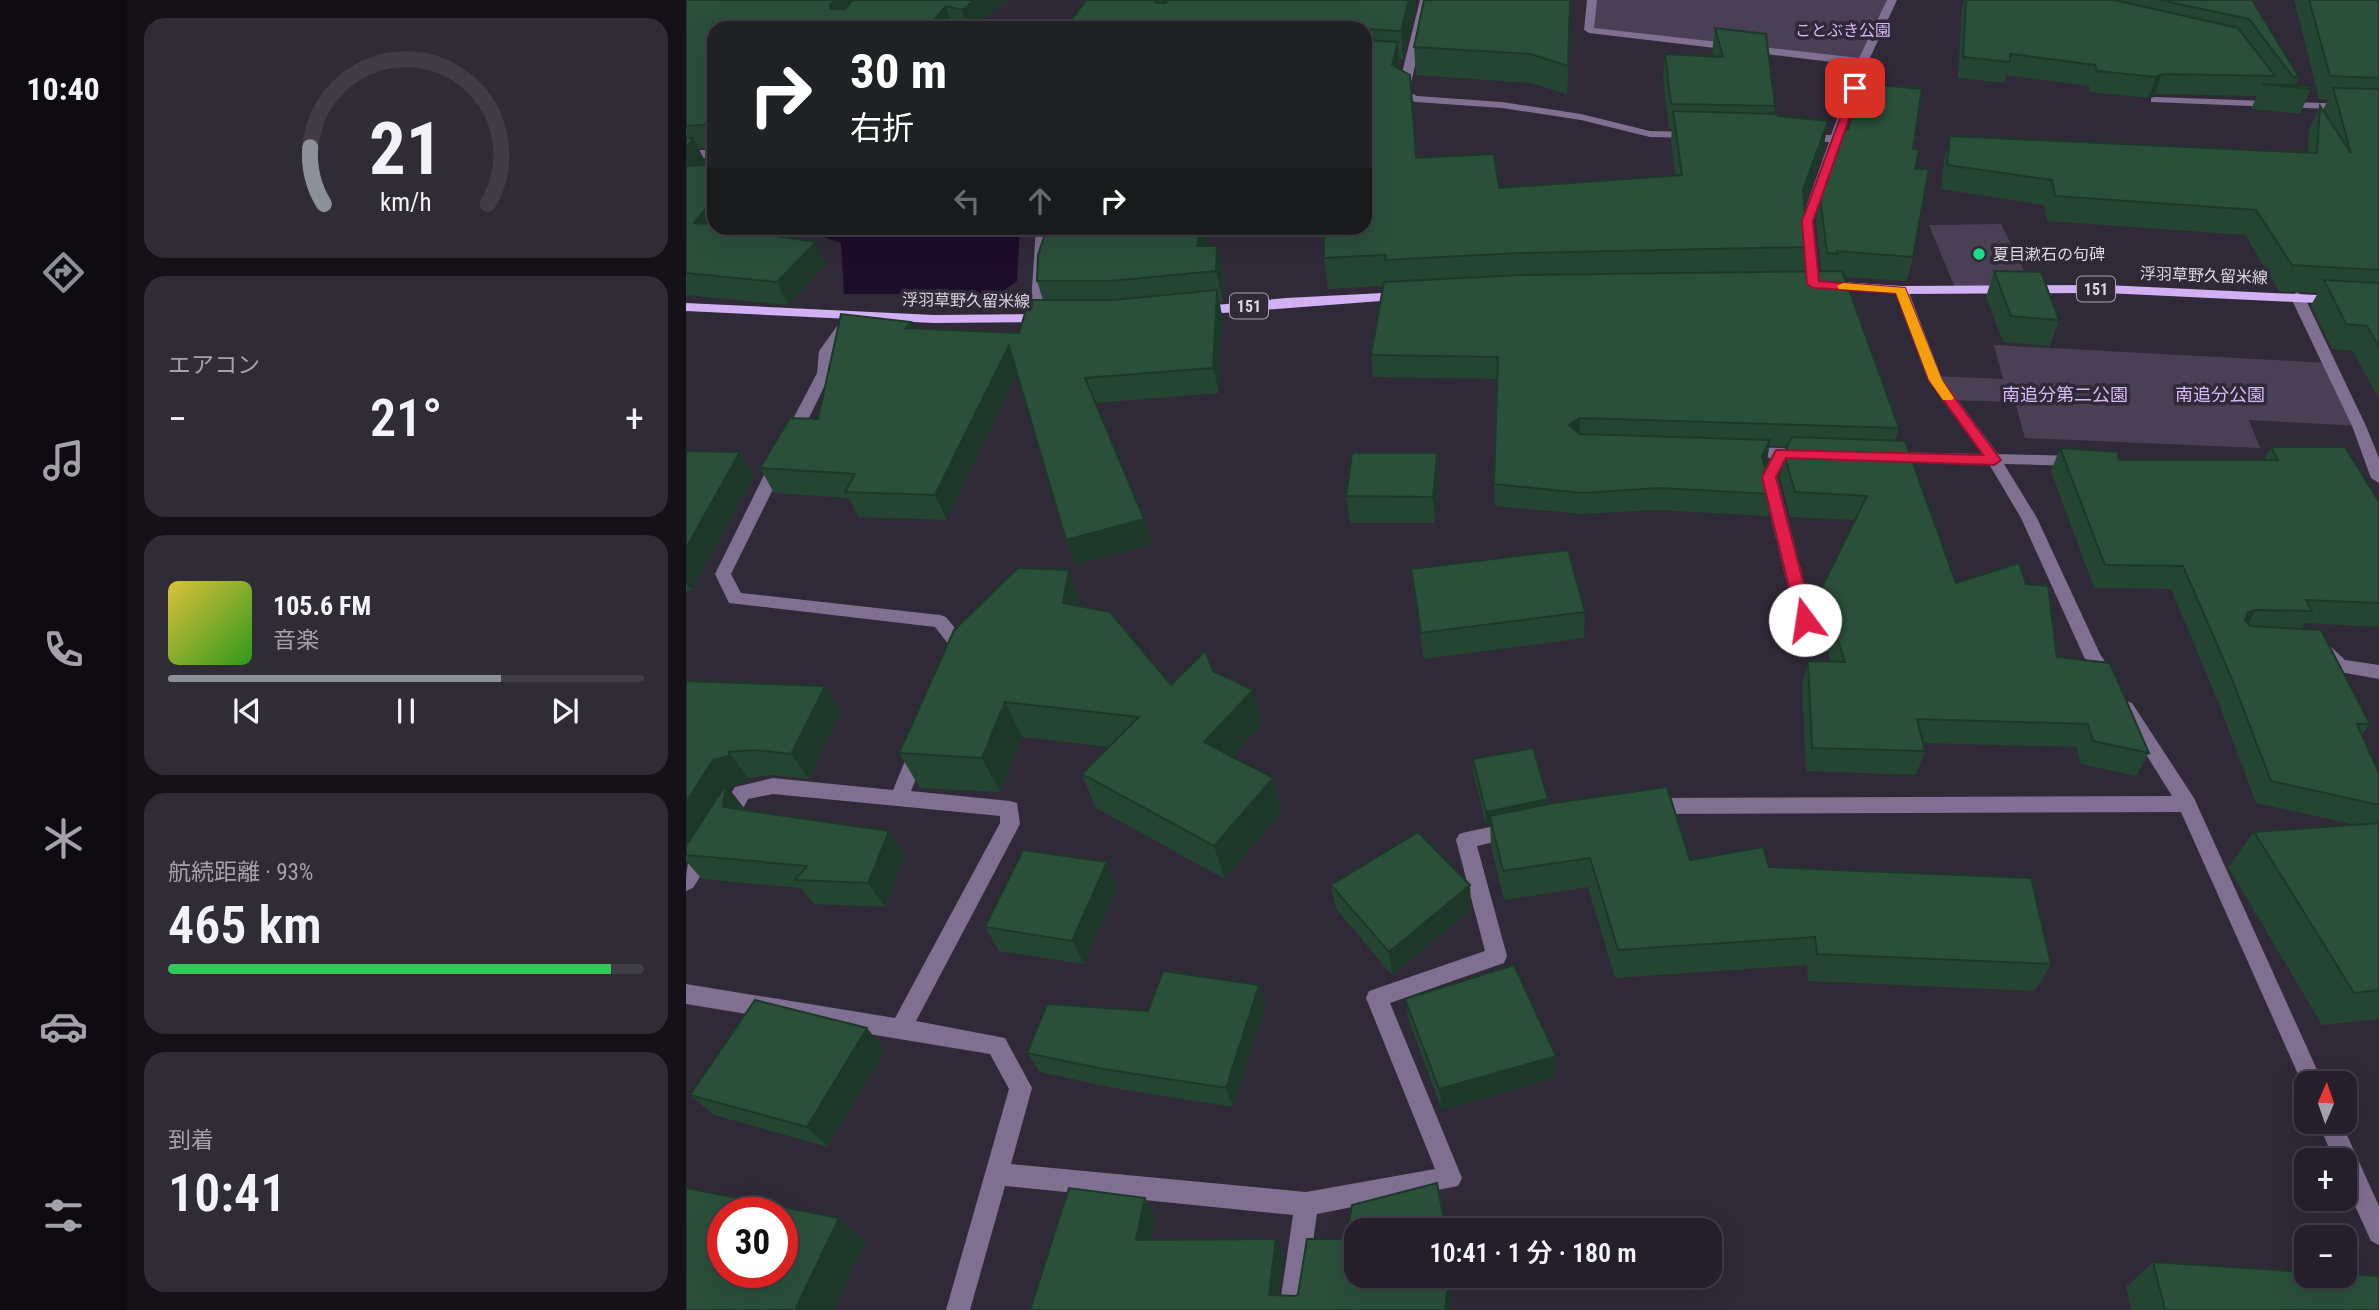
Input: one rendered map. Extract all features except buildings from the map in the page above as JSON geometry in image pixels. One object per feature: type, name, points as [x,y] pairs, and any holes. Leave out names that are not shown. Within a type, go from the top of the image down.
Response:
[{"type":"main road","name":"浮羽草野久留米線","points":[[1806,284],[1901,290],[2106,289],[2379,302]]},
{"type":"main road","name":"151","points":[[1188,312],[1286,302],[1410,296]]},
{"type":"main road","name":"浮羽草野久留米線","points":[[686,307],[934,319],[1064,318]]},
{"type":"street","points":[[1592,0],[1589,30],[1863,62]]},
{"type":"street","points":[[1806,284],[1807,221],[1839,139],[1863,62],[1892,0]]},
{"type":"street","points":[[1420,2],[1404,65],[1403,93],[1415,99],[1502,105],[1581,117],[1650,134],[1704,135]]},
{"type":"street","points":[[2155,100],[2276,99],[2379,108]]},
{"type":"street","points":[[1785,137],[1839,139]]},
{"type":"street","points":[[686,155],[707,154]]},
{"type":"street","points":[[1037,318],[1042,235]]},
{"type":"street","points":[[1901,290],[1935,380],[1994,460],[2029,518],[2094,657],[2187,804],[2307,1071]]},
{"type":"street","points":[[2297,296],[2373,445],[2379,478]]},
{"type":"street","points":[[853,315],[826,351],[824,373],[723,574],[735,599],[940,621],[961,649],[951,674]]},
{"type":"street","points":[[1727,452],[1821,454]]},
{"type":"street","points":[[1781,453],[1769,477],[1805,620]]},
{"type":"street","points":[[1874,456],[2099,461]]},
{"type":"street","points":[[2304,644],[2317,644],[2340,666],[2379,672]]},
{"type":"street","points":[[899,797],[925,736]]},
{"type":"street","points":[[686,882],[742,793],[773,786],[1010,809],[1010,824],[900,1030]]},
{"type":"street","points":[[1626,806],[2187,804]]},
{"type":"street","points":[[997,1174],[1306,1204],[1450,1178],[1377,998],[1497,956],[1466,839],[1533,826]]},
{"type":"street","points":[[686,994],[997,1045],[1021,1087],[958,1310]]},
{"type":"street","points":[[2334,1134],[2379,1233]]},
{"type":"street","points":[[1291,1310],[1306,1204]]},
{"type":"green space","name":"ことぶき公園","points":[[1592,0],[1892,0],[1863,62],[1589,30]]},
{"type":"green space","points":[[2001,224],[2033,288],[1956,290],[1929,225]]},
{"type":"green space","points":[[1994,345],[2328,363],[2359,426],[2249,420],[2260,448],[2025,438],[2015,402],[1949,400],[1934,376],[2003,379]]},
{"type":"shaded area","points":[[819,235],[1020,235],[1017,281],[999,294],[844,294],[841,243]]},
{"type":"slow traffic","points":[[1843,286],[1901,290],[1935,380],[1947,398]]},
{"type":"place","name":"夏目漱石の句碑","points":[[1979,254]]},
{"type":"route","points":[[1805,620],[1769,477],[1781,453],[1994,460],[1935,380],[1901,290],[1813,284],[1807,221],[1839,139],[1855,88]]},
{"type":"park label","name":"南追分第二公園","points":[[2065,395]]},
{"type":"park label","name":"南追分公園","points":[[2220,395]]}]
